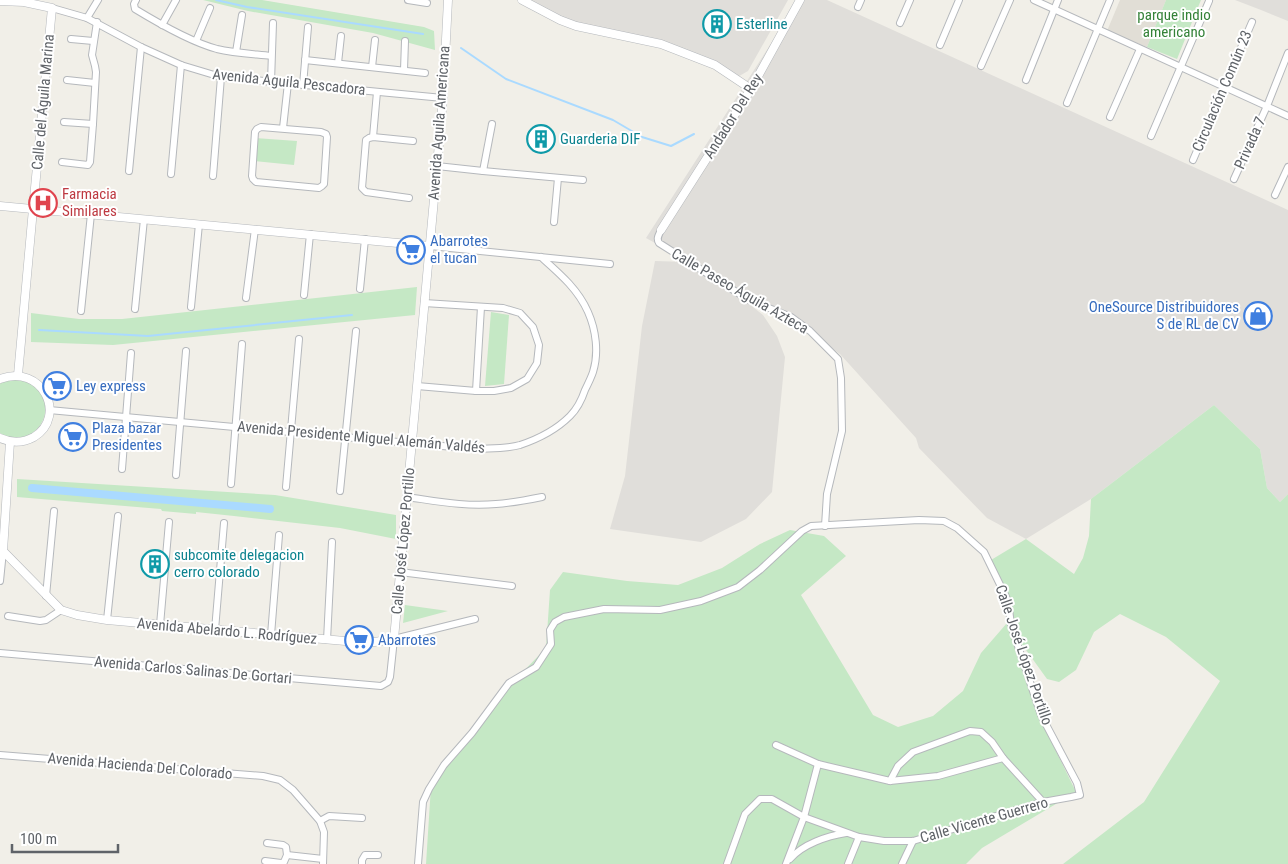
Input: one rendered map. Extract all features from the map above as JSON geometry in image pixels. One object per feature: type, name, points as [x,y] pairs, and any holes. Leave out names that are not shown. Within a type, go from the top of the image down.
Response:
[{"type":"street","points":[[88,18],[98,0]]},
{"type":"street","points":[[136,0],[134,4],[135,9],[162,25],[196,41],[215,48],[271,56]]},
{"type":"street","points":[[162,25],[176,0]]},
{"type":"street","points":[[408,0],[427,3]]},
{"type":"street","name":"Avenida Aguila Americana","points":[[430,246],[443,98],[448,0]]},
{"type":"street","points":[[522,0],[560,20],[576,26],[661,44],[715,65],[750,89]]},
{"type":"street","name":"Andador Del Rey","points":[[661,230],[750,89],[800,0]]},
{"type":"street","points":[[858,7],[861,0]]},
{"type":"street","points":[[900,23],[910,0]]},
{"type":"street","points":[[940,45],[958,0]]},
{"type":"street","points":[[981,66],[1010,0]]},
{"type":"street","points":[[1034,0],[1288,116]]},
{"type":"street","points":[[1026,80],[1058,0]]},
{"type":"street","points":[[1067,103],[1110,0]]},
{"type":"street","name":"Avenida Aguila Pescadora","points":[[0,1],[24,1],[88,18],[142,47],[181,65],[221,77],[443,98]]},
{"type":"street","points":[[1151,136],[1209,1]]},
{"type":"street","name":"Calle del Águila Marina","points":[[18,375],[52,8]]},
{"type":"street","points":[[196,41],[210,8]]},
{"type":"street","points":[[236,52],[242,15]]},
{"type":"street","points":[[62,162],[89,164],[95,83],[95,66],[92,55],[97,22]]},
{"type":"street","name":"Circulación Común 23","points":[[1193,160],[1252,22]]},
{"type":"street","points":[[270,82],[274,23]]},
{"type":"street","points":[[303,85],[308,28]]},
{"type":"street","points":[[338,63],[341,36]]},
{"type":"street","points":[[71,39],[93,41]]},
{"type":"street","points":[[372,67],[375,40]]},
{"type":"street","points":[[404,70],[405,40]]},
{"type":"street","points":[[129,171],[142,47]]},
{"type":"street","points":[[1110,117],[1140,48]]},
{"type":"street","name":"Privada 7","points":[[1234,180],[1288,52]]},
{"type":"street","points":[[305,60],[425,73]]},
{"type":"street","points":[[170,174],[181,65]]},
{"type":"street","points":[[213,176],[221,77]]},
{"type":"street","points":[[67,80],[95,83]]},
{"type":"street","points":[[283,128],[288,83]]},
{"type":"street","points":[[373,137],[377,92]]},
{"type":"street","points":[[64,122],[93,124]]},
{"type":"street","points":[[483,171],[492,124]]},
{"type":"street","points":[[261,127],[283,128],[326,134],[324,184],[319,188],[256,182],[253,179],[255,132],[261,127]]},
{"type":"street","points":[[409,198],[366,192],[362,188],[366,140],[373,137],[412,141]]},
{"type":"street","points":[[437,166],[583,180]]},
{"type":"street","points":[[1275,195],[1288,167]]},
{"type":"street","points":[[554,222],[558,178]]},
{"type":"street","points":[[0,206],[365,239],[610,264]]},
{"type":"street","points":[[81,311],[91,214]]},
{"type":"street","points":[[135,310],[144,219]]},
{"type":"street","points":[[191,307],[199,224]]},
{"type":"street","points":[[246,298],[255,229]]},
{"type":"street","name":"Calle Paseo Águila Azteca","points":[[661,230],[657,237],[659,243],[749,300],[791,317],[810,331],[838,359],[841,378],[842,431],[827,494],[825,526]]},
{"type":"street","points":[[304,295],[310,234]]},
{"type":"street","points":[[360,289],[365,239]]},
{"type":"street","name":"Calle José López Portillo","points":[[385,685],[390,677],[394,639],[430,246]]},
{"type":"street","name":"Avenida Presidente Miguel Alemán Valdés","points":[[49,410],[475,449],[520,445],[547,434],[572,415],[594,371],[596,346],[587,310],[572,287],[540,257]]},
{"type":"street","points":[[417,386],[476,391],[511,388],[526,379],[537,363],[540,345],[533,327],[520,313],[503,308],[424,303]]},
{"type":"street","points":[[476,391],[481,307]]},
{"type":"street","points":[[340,491],[356,331]]},
{"type":"street","points":[[286,487],[299,339]]},
{"type":"street","points":[[231,484],[242,344]]},
{"type":"street","points":[[176,475],[186,351]]},
{"type":"street","points":[[122,469],[131,353]]},
{"type":"street","points":[[0,379],[18,375],[27,377],[41,387],[49,402],[48,420],[44,428],[37,435],[29,440],[19,442],[10,442],[0,438]]},
{"type":"street","points":[[0,580],[10,442]]},
{"type":"street","points":[[407,497],[478,505],[512,503],[542,497]]},
{"type":"street","points":[[46,596],[54,511]]},
{"type":"street","points":[[107,620],[118,516]]},
{"type":"street","name":"Calle José López Portillo","points":[[418,864],[423,802],[429,789],[444,765],[472,733],[509,683],[536,666],[551,644],[550,630],[555,622],[564,616],[604,609],[660,610],[701,601],[738,587],[760,570],[802,531],[811,526],[919,520],[944,521],[957,528],[984,552],[1008,601],[1011,625],[1041,715],[1077,783],[1080,795]]},
{"type":"street","points":[[160,625],[169,522]]},
{"type":"street","points":[[215,630],[224,523]]},
{"type":"street","points":[[271,635],[279,535]]},
{"type":"street","points":[[327,640],[332,542]]},
{"type":"street","name":"Avenida Abelardo L. Rodríguez","points":[[3,551],[61,610],[77,615],[107,620],[327,640],[368,643],[394,639]]},
{"type":"street","points":[[400,572],[512,586]]},
{"type":"street","points":[[8,616],[40,621],[46,620],[61,610]]},
{"type":"street","points":[[394,639],[475,619]]},
{"type":"street","name":"Avenida Carlos Salinas De Gortari","points":[[0,653],[376,686],[385,685]]},
{"type":"street","points":[[890,781],[898,766],[913,752],[970,731],[981,732],[992,742],[1003,758],[1043,802]]},
{"type":"street","points":[[776,745],[818,764],[890,781],[938,776],[1003,758]]},
{"type":"street","name":"Avenida Hacienda Del Colorado","points":[[0,755],[263,776],[280,780],[294,790],[320,821]]},
{"type":"street","points":[[787,863],[804,817],[818,764]]},
{"type":"street","name":"Calle Vicente Guerrero","points":[[727,864],[745,814],[760,798],[772,799],[804,817],[859,837],[884,841],[914,840],[1043,802],[1080,795]]},
{"type":"street","points":[[287,855],[323,862],[324,832],[320,821],[329,816],[362,818]]},
{"type":"street","points":[[787,863],[799,850],[824,838],[848,833]]},
{"type":"street","points":[[848,864],[859,837]]},
{"type":"street","points":[[902,864],[914,840]]},
{"type":"street","points":[[265,861],[284,862],[287,855],[286,847],[283,845],[266,843]]},
{"type":"street","points":[[362,864],[365,855],[378,856]]},
{"type":"shaded area","points":[[520,0],[788,0],[748,71],[734,79],[709,65],[654,44],[598,34]]},
{"type":"shaded area","points":[[799,0],[827,0],[1288,210],[1288,494],[1280,502],[1267,488],[1260,449],[1214,405],[1091,499],[1026,539],[987,518],[919,448],[916,438],[840,354],[795,321],[646,238]]},
{"type":"shaded area","points":[[1120,0],[1166,0],[1147,47],[1107,31]]},
{"type":"shaded area","points":[[1235,0],[1288,0],[1288,21],[1261,10]]},
{"type":"shaded area","points":[[655,261],[686,262],[716,278],[763,315],[777,336],[785,357],[772,492],[746,519],[701,542],[610,529],[625,476],[642,326]]},
{"type":"green space","points":[[203,0],[262,0],[424,27],[434,31],[435,50],[373,33],[248,11]]},
{"type":"green space","name":"parque indio americano","points":[[1166,0],[1201,0],[1177,59],[1147,47]]},
{"type":"green space","points":[[255,138],[297,141],[294,165],[253,161]]},
{"type":"green space","points":[[417,287],[415,315],[113,345],[31,342],[31,313],[79,319],[122,319]]},
{"type":"green space","points":[[491,312],[509,315],[504,384],[485,386]]},
{"type":"green space","points":[[14,379],[32,384],[44,398],[46,407],[41,424],[35,431],[28,436],[18,438],[0,433],[0,384]]},
{"type":"green space","points":[[1214,405],[1260,449],[1267,488],[1280,502],[1288,494],[1288,864],[1063,864],[1144,802],[1220,681],[1166,637],[1120,614],[1094,632],[1076,670],[1059,682],[1047,679],[1016,636],[1039,716],[1076,792],[982,848],[966,864],[426,864],[431,786],[512,683],[546,648],[550,590],[563,572],[627,581],[678,585],[722,568],[760,544],[790,530],[824,536],[846,556],[801,595],[873,715],[898,727],[933,716],[963,691],[981,653],[1007,623],[1003,600],[991,560],[1026,539],[1074,574],[1083,558],[1089,536],[1091,499]]},
{"type":"green space","points":[[17,479],[275,495],[396,515],[396,539],[340,528],[234,516],[17,497]]},
{"type":"green space","points":[[405,605],[448,611],[403,623]]},
{"type":"waterway","points":[[216,0],[247,7],[423,34]]},
{"type":"waterway","points":[[461,48],[506,79],[613,120],[642,137],[671,146],[694,134]]},
{"type":"waterway","points":[[39,330],[148,336],[352,315]]},
{"type":"waterway","points":[[32,488],[270,509]]},
{"type":"place","name":"Esterline","points":[[717,24]]},
{"type":"place","name":"Guarderia DIF","points":[[541,139]]},
{"type":"place","name":"Farmacia Similares","points":[[43,203]]},
{"type":"place","name":"Abarrotes el tucan","points":[[411,250]]},
{"type":"place","name":"OneSource Distribuidores S de RL de CV","points":[[1258,316]]},
{"type":"place","name":"Ley express","points":[[57,386]]},
{"type":"place","name":"Plaza bazar Presidentes","points":[[73,437]]},
{"type":"place","name":"subcomite delegacion cerro colorado","points":[[155,564]]},
{"type":"place","name":"Abarrotes","points":[[359,640]]}]
